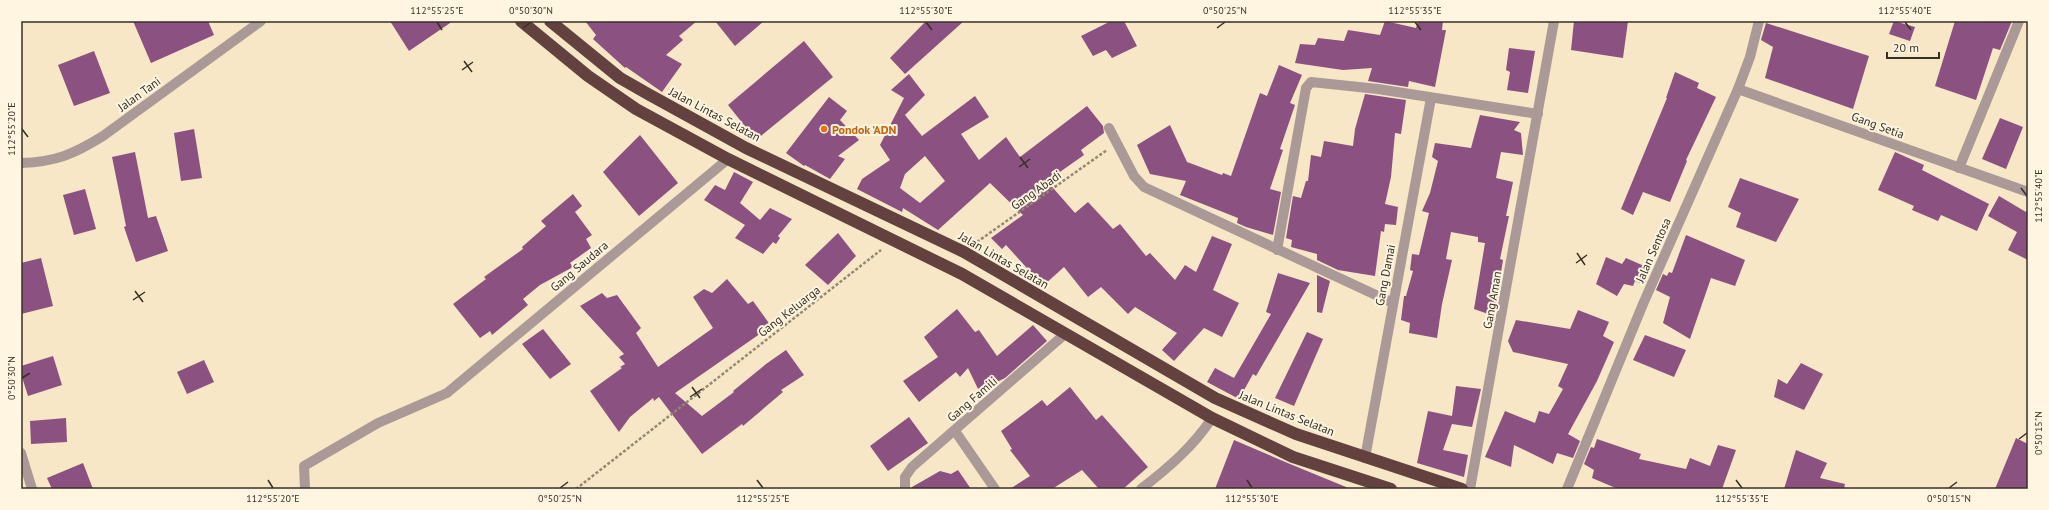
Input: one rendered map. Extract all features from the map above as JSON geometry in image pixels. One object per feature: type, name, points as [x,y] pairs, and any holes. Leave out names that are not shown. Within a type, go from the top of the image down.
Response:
[{"type":"highway","points":[[521,21],[588,76],[636,109],[728,159],[962,274],[1212,418],[1293,457],[1391,489]]},
{"type":"highway","name":"Jalan Lintas Selatan","points":[[550,21],[620,78],[648,94],[746,148],[964,252],[1215,398],[1247,414],[1296,434],[1462,489]]},
{"type":"highway","points":[[889,237],[893,218]]},
{"type":"street","name":"Jalan Tani","points":[[21,163],[53,160],[75,153],[103,136],[261,21]]},
{"type":"street","name":"Gang Aman","points":[[1470,489],[1554,21]]},
{"type":"street","name":"Jalan Sentosa","points":[[1567,489],[1643,304],[1738,89],[1750,57],[1759,21]]},
{"type":"street","points":[[1960,168],[2019,21]]},
{"type":"street","points":[[1277,250],[1308,84],[1311,82],[1378,89],[1538,114]]},
{"type":"street","name":"Gang Setia","points":[[1738,89],[2028,192]]},
{"type":"street","name":"Gang Damai","points":[[1365,458],[1431,98]]},
{"type":"street","points":[[1109,128],[1134,176],[1144,187],[1393,304]]},
{"type":"street","name":"Gang Saudara","points":[[305,489],[304,466],[378,423],[447,393],[728,159]]},
{"type":"street","name":"Gang Famili","points":[[905,489],[905,477],[912,467],[1066,334]]},
{"type":"street","points":[[1141,489],[1186,452],[1200,436],[1212,418]]},
{"type":"street","points":[[955,431],[995,489]]},
{"type":"street","points":[[21,453],[32,489]]},
{"type":"path","name":"Gang Abadi","points":[[964,252],[1118,143]]},
{"type":"path","name":"Gang Keluarga","points":[[576,489],[696,397],[889,237]]},
{"type":"building","points":[[133,21],[208,21],[214,35],[151,63]]},
{"type":"building","points":[[390,21],[453,21],[409,51]]},
{"type":"building","points":[[585,21],[697,21],[679,36],[683,40],[666,55],[682,64],[662,92],[626,67],[625,68],[593,39],[596,35]]},
{"type":"building","points":[[715,21],[764,21],[735,46]]},
{"type":"building","points":[[926,21],[964,21],[905,74],[890,58]]},
{"type":"building","points":[[1111,21],[1124,21],[1137,46],[1112,58],[1106,50],[1093,56],[1081,36]]},
{"type":"building","points":[[1385,21],[1416,28],[1418,21],[1443,21],[1442,30],[1446,30],[1435,87],[1409,81],[1408,87],[1368,81],[1372,68],[1343,70],[1295,63],[1300,44],[1315,45],[1318,38],[1344,41],[1348,30],[1380,35]]},
{"type":"building","points":[[1574,21],[1628,21],[1623,58],[1571,50]]},
{"type":"building","points":[[1894,21],[1915,27],[1910,41],[1889,34]]},
{"type":"building","points":[[1955,21],[2012,21],[2000,50],[1993,48],[1976,100],[1935,86]]},
{"type":"building","points":[[1766,23],[1869,56],[1853,109],[1765,78],[1773,47],[1761,40]]},
{"type":"building","points":[[804,41],[833,77],[756,140],[728,105]]},
{"type":"building","points":[[1509,48],[1535,51],[1528,93],[1507,90],[1510,72],[1506,70]]},
{"type":"building","points":[[94,51],[110,93],[74,106],[58,65]]},
{"type":"building","points":[[1279,65],[1302,75],[1290,103],[1295,105],[1280,149],[1283,150],[1270,189],[1281,192],[1273,235],[1246,227],[1237,223],[1238,218],[1180,195],[1186,181],[1150,174],[1137,145],[1170,125],[1187,162],[1222,175],[1223,173],[1231,176],[1260,93],[1267,96]]},
{"type":"building","points":[[1675,72],[1699,83],[1697,88],[1716,97],[1686,160],[1687,161],[1670,202],[1643,192],[1633,215],[1621,209],[1667,98]]},
{"type":"building","points":[[909,74],[925,95],[905,115],[922,136],[975,96],[989,117],[961,134],[979,160],[1006,137],[1020,157],[1087,106],[1103,126],[1104,133],[1081,150],[1084,155],[1047,181],[1075,213],[1088,202],[1113,229],[1120,224],[1146,256],[1150,253],[1175,280],[1185,265],[1196,272],[1212,236],[1232,244],[1213,290],[1239,303],[1222,337],[1204,328],[1174,361],[1162,350],[1177,333],[1135,307],[1128,314],[1101,287],[1088,297],[1064,267],[1043,286],[1006,245],[1002,249],[991,238],[1023,215],[990,183],[938,230],[903,208],[902,212],[857,189],[862,179],[890,160],[880,145],[904,98],[891,90]],"holes":[[[925,156],[945,181],[920,203],[900,188],[905,174]]]},
{"type":"building","points":[[1365,94],[1406,100],[1401,134],[1395,133],[1391,177],[1385,204],[1398,207],[1396,225],[1385,224],[1384,232],[1381,231],[1375,276],[1338,270],[1317,260],[1317,254],[1291,247],[1292,240],[1286,238],[1293,196],[1301,198],[1306,181],[1308,181],[1311,155],[1321,157],[1324,141],[1353,146],[1355,129]]},
{"type":"building","points":[[829,97],[847,111],[840,120],[859,140],[838,156],[845,159],[830,179],[805,165],[804,166],[786,153]]},
{"type":"building","points":[[1480,115],[1520,122],[1514,130],[1521,133],[1523,155],[1501,152],[1496,178],[1513,182],[1506,216],[1509,216],[1500,259],[1503,260],[1494,316],[1474,309],[1485,243],[1478,242],[1478,237],[1451,232],[1446,259],[1452,260],[1442,304],[1437,338],[1409,333],[1410,323],[1401,320],[1404,296],[1406,296],[1413,271],[1410,270],[1412,254],[1419,255],[1429,213],[1422,211],[1430,193],[1438,161],[1432,157],[1435,143],[1471,148]]},
{"type":"building","points":[[2000,118],[2023,127],[2006,169],[1982,159]]},
{"type":"building","points":[[194,129],[202,178],[181,181],[174,133]]},
{"type":"building","points":[[640,135],[678,183],[639,216],[603,172]]},
{"type":"building","points":[[135,152],[148,218],[156,216],[168,251],[136,262],[124,227],[126,226],[112,157]]},
{"type":"building","points":[[1895,152],[1924,165],[1922,170],[1989,204],[1977,231],[1941,215],[1938,221],[1912,210],[1914,206],[1878,190]]},
{"type":"building","points":[[734,172],[753,182],[740,203],[760,220],[770,208],[792,219],[778,236],[780,238],[776,244],[773,242],[763,254],[735,238],[745,225],[704,200],[715,185],[725,190]]},
{"type":"building","points":[[1740,178],[1799,199],[1776,242],[1736,227],[1741,213],[1728,207]]},
{"type":"building","points":[[85,189],[96,229],[74,235],[63,195]]},
{"type":"building","points":[[573,194],[582,206],[575,212],[592,235],[586,239],[591,248],[570,263],[573,267],[540,285],[523,299],[528,305],[492,335],[490,331],[480,338],[453,304],[486,279],[484,277],[523,249],[522,247],[546,226],[541,221]]},
{"type":"building","points":[[1999,196],[2026,212],[2028,209],[2028,260],[2008,250],[2017,232],[1988,216]]},
{"type":"building","points":[[838,233],[856,256],[828,285],[805,265]]},
{"type":"building","points":[[1686,235],[1745,260],[1735,286],[1711,278],[1690,339],[1663,323],[1670,297],[1656,290],[1663,274],[1667,276],[1669,272],[1672,273]]},
{"type":"building","points":[[1606,257],[1622,264],[1626,258],[1651,269],[1644,285],[1635,281],[1633,286],[1624,284],[1617,296],[1596,284]]},
{"type":"building","points":[[41,258],[53,306],[21,314],[21,263]]},
{"type":"building","points":[[1278,273],[1310,283],[1256,376],[1253,374],[1239,399],[1207,382],[1215,368],[1234,378],[1271,314],[1266,312]]},
{"type":"building","points":[[1317,275],[1330,281],[1322,313],[1317,312]]},
{"type":"building","points":[[727,279],[748,304],[753,301],[771,326],[675,393],[702,416],[734,392],[733,391],[766,364],[786,350],[804,375],[781,390],[783,392],[743,426],[742,424],[702,454],[659,397],[654,401],[653,398],[630,417],[619,432],[590,391],[622,368],[620,367],[625,364],[619,357],[624,354],[580,306],[602,293],[607,298],[617,295],[641,328],[636,333],[658,367],[713,328],[693,297],[704,289],[712,293]]},
{"type":"building","points":[[957,309],[975,332],[979,330],[997,356],[1033,325],[1047,341],[1005,378],[979,391],[968,368],[960,377],[956,372],[919,402],[903,381],[938,357],[924,337]]},
{"type":"building","points":[[1578,310],[1609,322],[1603,336],[1614,342],[1597,381],[1568,434],[1580,441],[1573,458],[1557,453],[1553,464],[1514,445],[1511,467],[1485,457],[1505,411],[1535,423],[1539,411],[1549,414],[1563,389],[1558,386],[1568,364],[1513,352],[1508,341],[1516,320],[1570,329]]},
{"type":"building","points":[[543,329],[571,364],[550,379],[522,344]]},
{"type":"building","points":[[1307,332],[1323,339],[1294,406],[1275,398]]},
{"type":"building","points":[[1645,335],[1686,350],[1674,377],[1633,360]]},
{"type":"building","points":[[53,356],[62,385],[28,396],[21,374],[21,366]]},
{"type":"building","points":[[204,360],[214,382],[187,394],[177,372]]},
{"type":"building","points":[[1801,363],[1823,374],[1804,410],[1774,397],[1778,379],[1787,384]]},
{"type":"building","points":[[1456,386],[1481,389],[1472,427],[1452,424],[1443,450],[1468,455],[1464,477],[1417,463],[1428,411],[1452,416]]},
{"type":"building","points":[[1070,387],[1096,420],[1102,415],[1148,467],[1123,489],[1099,489],[1082,470],[1052,489],[1010,489],[1030,476],[1010,450],[1012,449],[1001,431],[1042,400],[1047,406]]},
{"type":"building","points":[[909,417],[928,443],[888,471],[870,446]]},
{"type":"building","points":[[66,418],[67,442],[31,444],[30,421]]},
{"type":"building","points":[[2016,438],[2028,444],[2028,489],[1995,489]]},
{"type":"building","points":[[1597,439],[1641,454],[1639,459],[1686,469],[1690,458],[1710,466],[1718,445],[1736,450],[1722,489],[1618,489],[1592,478],[1594,470],[1584,464],[1591,447],[1594,448]]},
{"type":"building","points":[[1234,440],[1290,464],[1351,489],[1215,489]]},
{"type":"building","points":[[1796,450],[1827,463],[1820,478],[1845,484],[1844,489],[1784,489]]},
{"type":"building","points":[[83,463],[93,489],[52,489],[47,478]]},
{"type":"building","points":[[958,470],[971,489],[912,489],[912,487],[940,471],[951,474]]},
{"type":"place","name":"Pondok 'ADN","points":[[824,129]]}]
